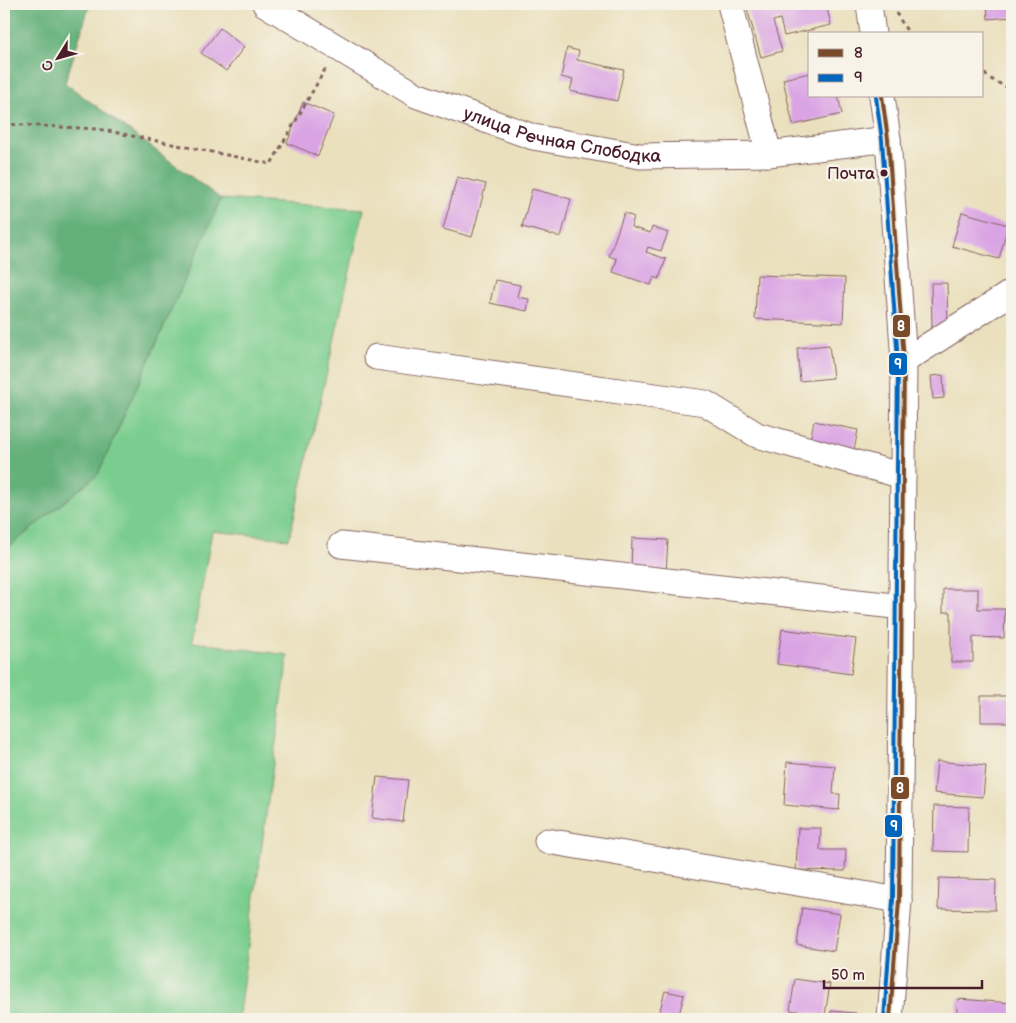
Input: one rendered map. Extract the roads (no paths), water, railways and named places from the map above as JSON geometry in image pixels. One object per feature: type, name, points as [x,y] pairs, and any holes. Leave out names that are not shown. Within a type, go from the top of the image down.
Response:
[{"type":"street","name":"улица Речная Слободка","points":[[265,4],[416,95],[533,137],[640,156],[769,154],[888,139]]},
{"type":"street","points":[[730,4],[769,154]]},
{"type":"street","points":[[869,4],[873,32]]},
{"type":"street","points":[[882,98],[888,139],[904,361],[899,900],[890,1019]]},
{"type":"street","points":[[904,361],[1012,292]]},
{"type":"street","points":[[376,357],[705,403],[758,435],[903,476]]},
{"type":"street","points":[[341,544],[903,607]]},
{"type":"street","points":[[547,841],[899,900]]},
{"type":"place","name":"Почта","points":[[884,173]]}]
